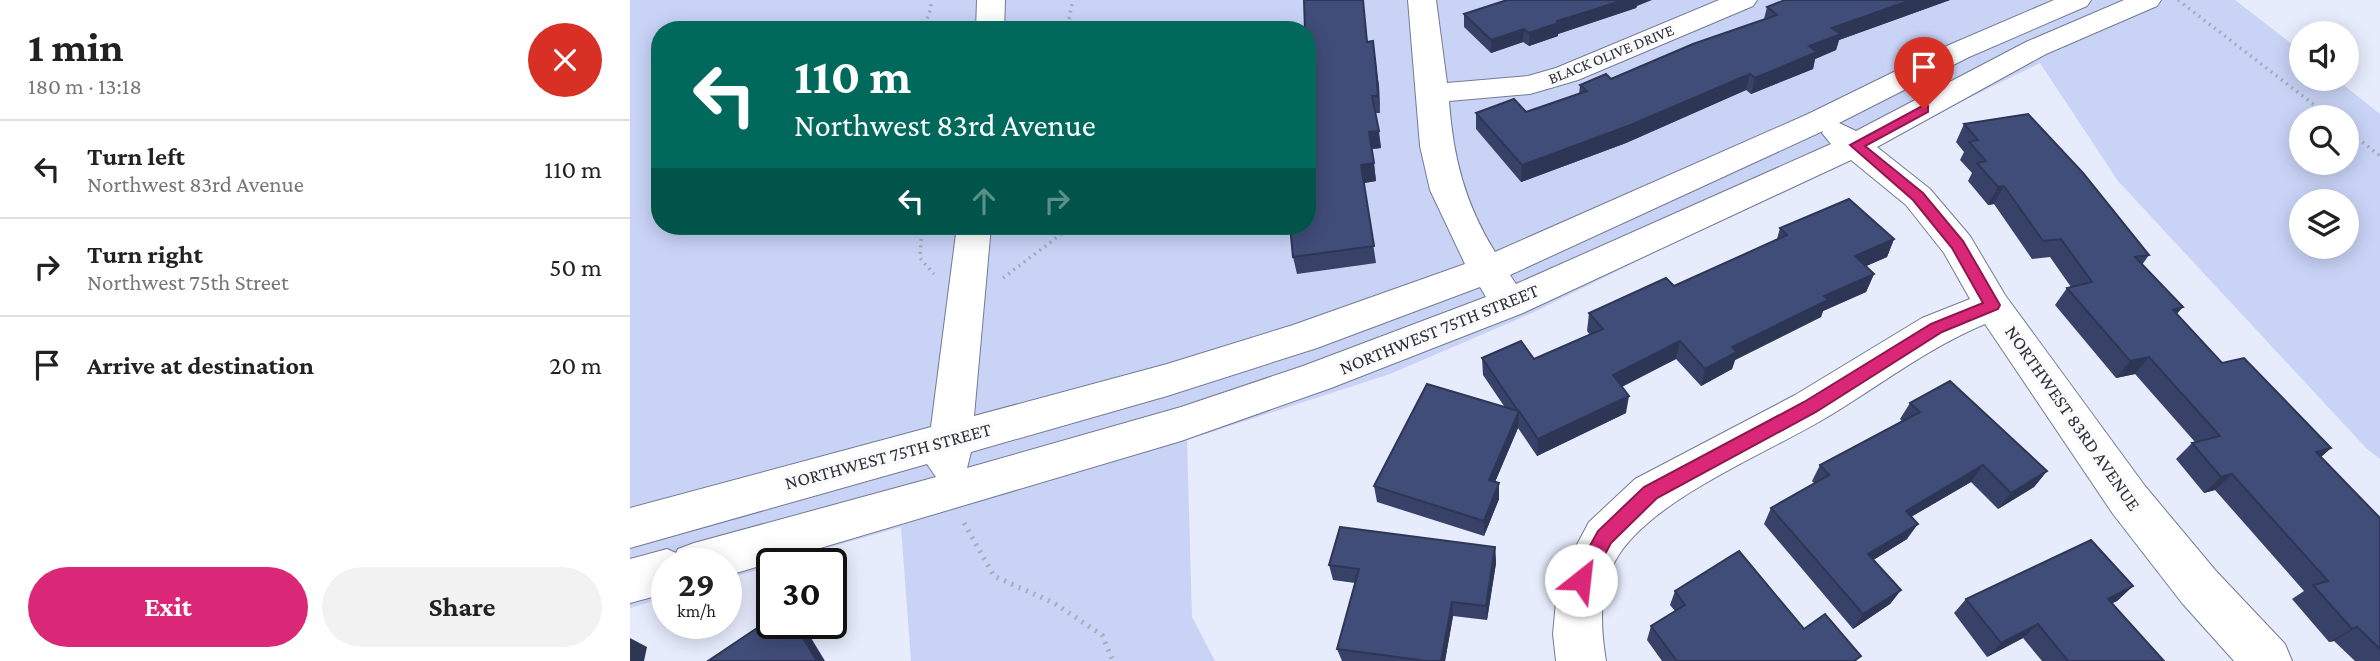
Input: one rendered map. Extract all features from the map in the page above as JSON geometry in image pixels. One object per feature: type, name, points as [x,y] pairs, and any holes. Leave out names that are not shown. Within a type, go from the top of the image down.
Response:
[{"type":"street","points":[[990,21],[991,0]]},
{"type":"street","points":[[1422,0],[1436,146],[1447,190],[1477,254],[1510,303]]},
{"type":"street","name":"BLACK OLIVE DRIVE","points":[[1433,93],[1530,85],[1567,74],[1743,0]]},
{"type":"street","name":"NORTHWEST 75TH STREET","points":[[630,528],[1180,376],[1303,337],[1488,270],[1819,121],[1959,51],[2077,0]]},
{"type":"street","name":"NORTHWEST 75TH STREET","points":[[742,550],[1181,424],[1317,377],[1510,303],[1856,145],[2036,48],[2147,0]]},
{"type":"street","name":"NORTHWEST 83RD AVENUE","points":[[1819,121],[1856,145],[1918,197],[1957,244],[1992,305],[2129,500],[2199,587],[2267,661]]},
{"type":"street","points":[[946,493],[948,439],[973,235]]},
{"type":"street","points":[[1581,661],[1577,634],[1581,580],[1605,537],[1651,493],[1810,407],[1936,328],[1992,305]]},
{"type":"street","points":[[630,581],[651,575]]},
{"type":"path","points":[[926,21],[932,0]]},
{"type":"path","points":[[1067,21],[1073,0]]},
{"type":"path","points":[[2178,0],[2314,105]]},
{"type":"path","points":[[2359,139],[2380,156]]},
{"type":"path","points":[[964,307],[1060,235]]},
{"type":"path","points":[[946,493],[994,576],[1054,603],[1102,635],[1113,661]]},
{"type":"shaded area","points":[[630,0],[2235,0],[2289,42],[2289,91],[2351,91],[2380,114],[2380,459],[2366,448],[2118,181],[2040,63],[1530,314],[1390,374],[1187,440],[1192,617],[1215,661],[911,661],[901,527],[828,548],[756,548],[756,571],[742,574],[742,548],[651,548],[651,602],[630,608]]},
{"type":"building","points":[[1304,0],[1363,0],[1367,42],[1373,41],[1378,96],[1372,96],[1379,131],[1369,132],[1374,163],[1361,165],[1374,246],[1293,257],[1291,235],[1316,235],[1316,21],[1305,21]]},
{"type":"building","points":[[1507,0],[1624,0],[1557,21],[1558,23],[1529,33],[1524,29],[1491,40],[1464,14]]},
{"type":"building","points":[[1785,0],[1911,0],[1832,28],[1841,34],[1809,46],[1817,52],[1755,78],[1750,74],[1628,126],[1522,165],[1476,113],[1514,99],[1526,112],[1587,91],[1580,85],[1606,74],[1611,79],[1693,44],[1777,15],[1767,7]]},
{"type":"building","points":[[2028,114],[2083,173],[2149,255],[2135,257],[2183,307],[2173,310],[2222,363],[2244,358],[2331,448],[2316,452],[2380,518],[2380,649],[2357,627],[2352,629],[2313,585],[2328,581],[2232,474],[2221,477],[2192,443],[2220,436],[2149,357],[2130,361],[2067,288],[2092,282],[2061,239],[2043,241],[2004,186],[1998,187],[1977,163],[1986,161],[1969,142],[1978,140],[1964,124]]},
{"type":"building","points":[[1849,199],[1894,239],[1855,256],[1874,274],[1824,296],[1828,300],[1732,347],[1737,352],[1705,369],[1680,341],[1613,375],[1629,396],[1538,439],[1519,411],[1489,480],[1499,483],[1484,521],[1374,486],[1427,384],[1518,411],[1482,358],[1521,341],[1534,359],[1603,329],[1589,313],[1666,278],[1674,286],[1787,235],[1780,228]]},
{"type":"building","points":[[1950,381],[2047,471],[2011,493],[1983,465],[1906,511],[1918,524],[1868,554],[1901,590],[1863,614],[1771,508],[1829,475],[1820,465],[1920,412],[1910,403]]},
{"type":"building","points":[[1340,527],[1495,547],[1486,606],[1452,602],[1441,661],[1337,649],[1359,569],[1329,565]]},
{"type":"building","points":[[2091,540],[2133,586],[2108,599],[2164,661],[2068,661],[2038,624],[2001,643],[1966,599]]},
{"type":"building","points":[[1739,551],[1804,629],[1825,614],[1861,656],[1854,661],[1677,661],[1651,626],[1685,605],[1675,591]]},
{"type":"building","points":[[756,629],[756,639],[804,639],[817,661],[708,661]]},
{"type":"route","points":[[1581,580],[1605,537],[1651,493],[1810,407],[1936,328],[1992,305],[1957,244],[1918,197],[1856,145],[1924,109]]}]
